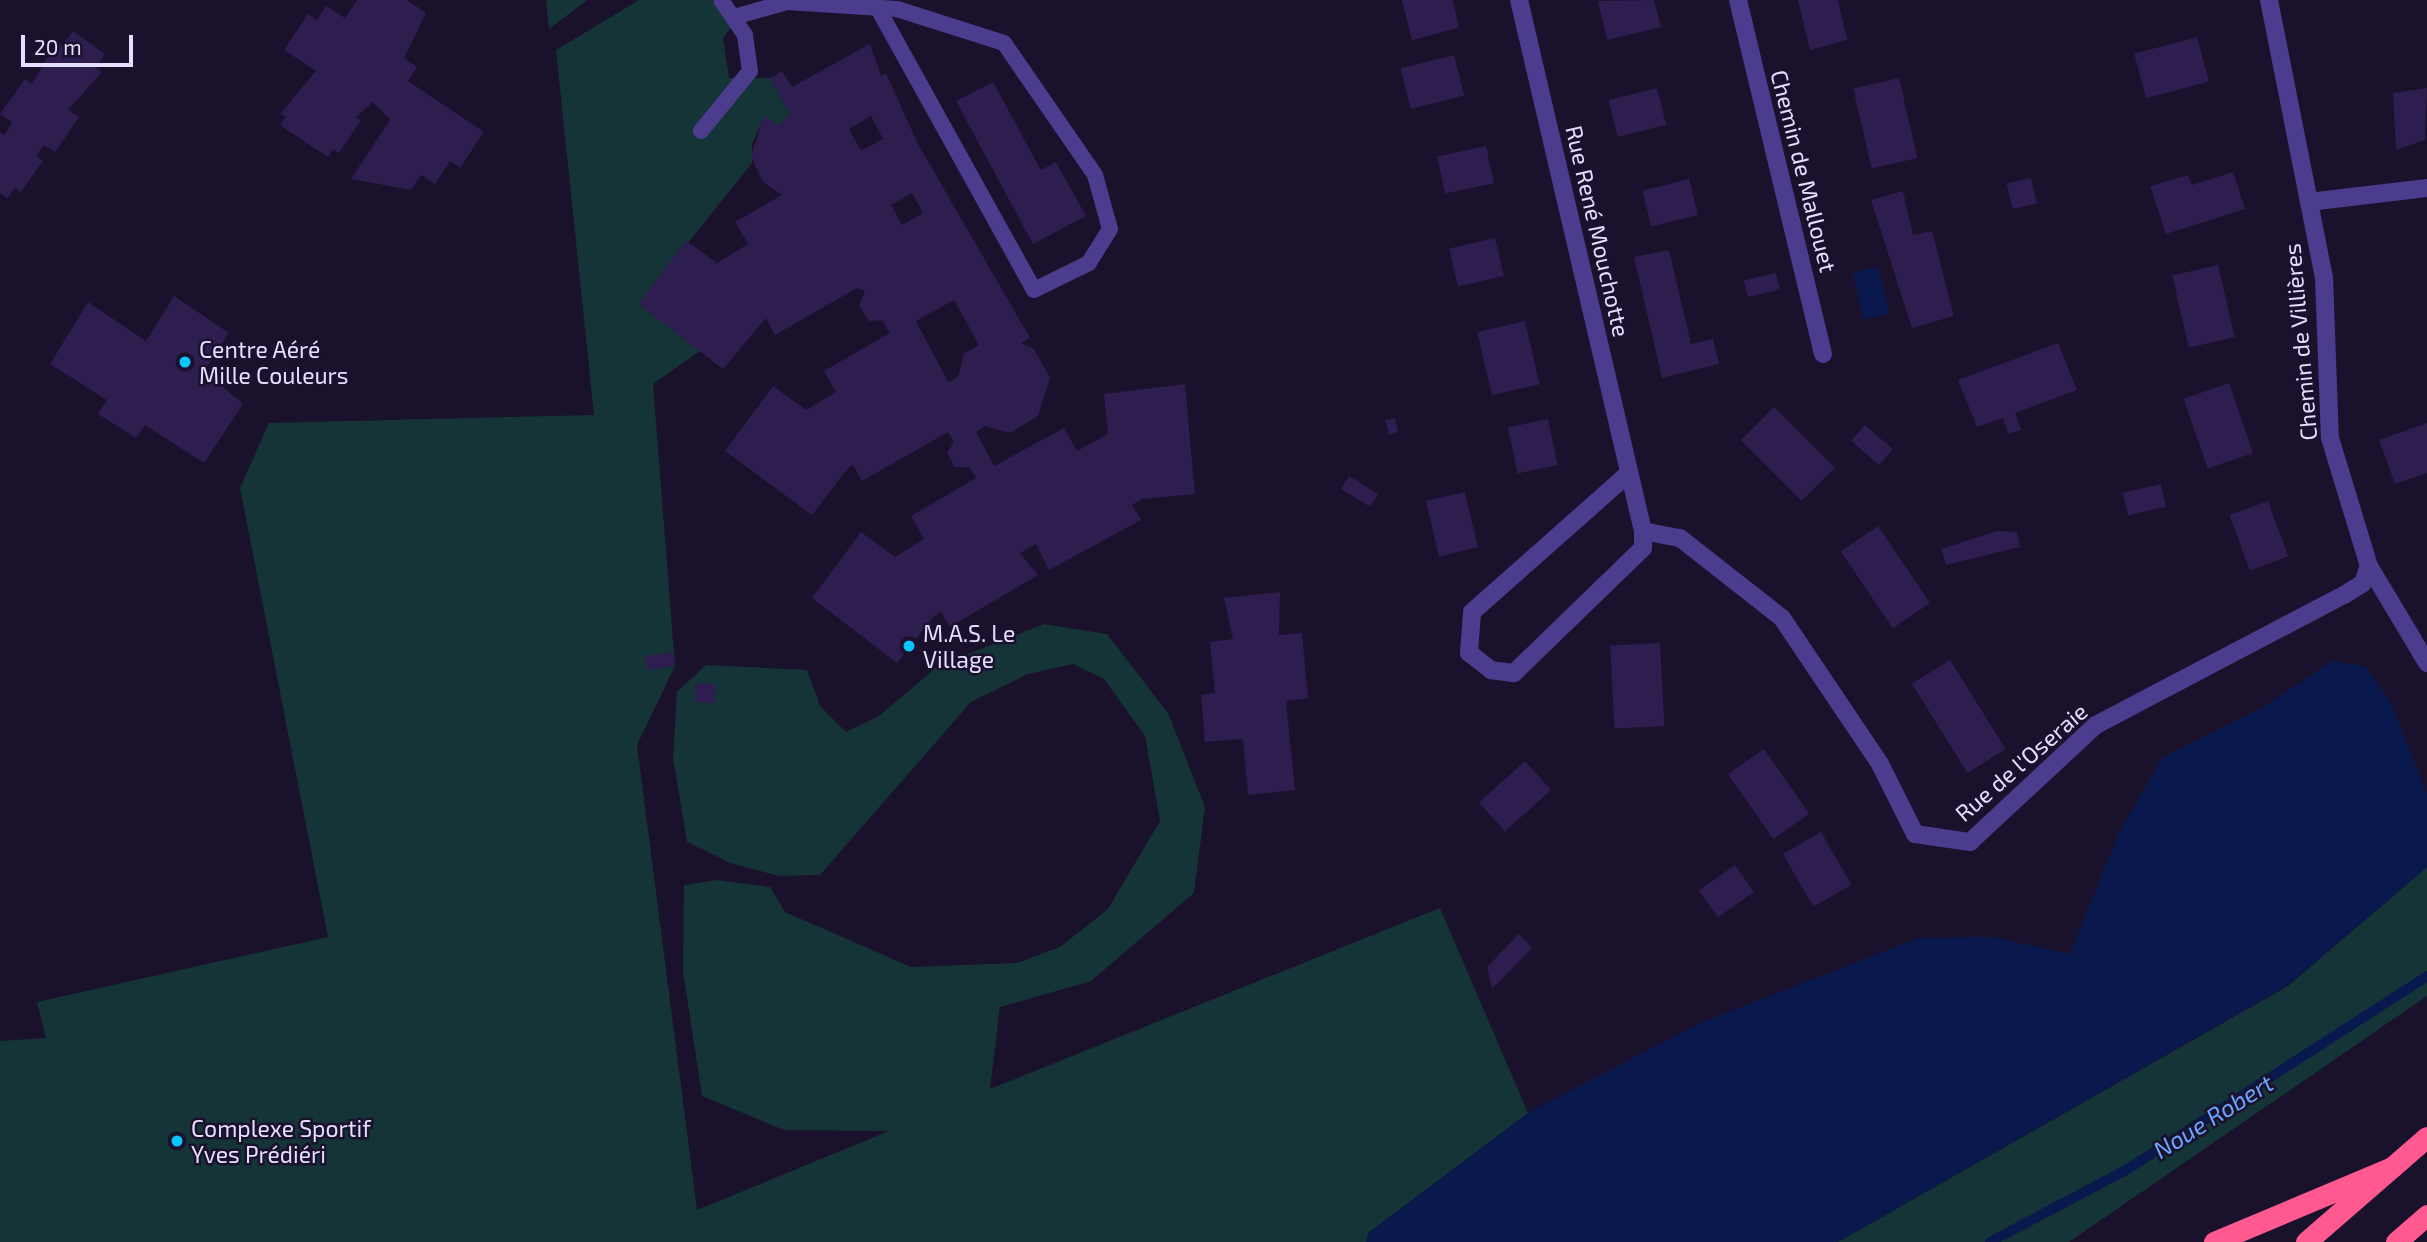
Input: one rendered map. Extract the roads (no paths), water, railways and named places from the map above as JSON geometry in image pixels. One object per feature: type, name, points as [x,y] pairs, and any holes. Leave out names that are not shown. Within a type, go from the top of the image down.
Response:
[{"type":"highway","points":[[2306,1242],[2427,1137]]},
{"type":"highway","points":[[2214,1242],[2392,1167]]},
{"type":"highway","points":[[2396,1242],[2427,1215]]},
{"type":"street","name":"Rue René Mouchotte","points":[[1519,0],[1643,531]]},
{"type":"street","name":"Chemin de Mallouet","points":[[1738,0],[1823,354]]},
{"type":"street","name":"Chemin de Villières","points":[[2269,0],[2324,277],[2330,438],[2369,566],[2427,663]]},
{"type":"street","points":[[2309,202],[2427,188]]},
{"type":"street","points":[[1629,472],[1472,612],[1469,653],[1491,670],[1514,673],[1643,548],[1643,531]]},
{"type":"street","name":"Rue de l'Oseraie","points":[[1643,531],[1680,538],[1782,618],[1880,764],[1915,834],[1970,842],[2096,724],[2344,595],[2362,583],[2369,566]]},
{"type":"lane","points":[[701,131],[750,71],[746,35],[721,0]]},
{"type":"lane","points":[[734,17],[787,2],[878,8],[1004,43],[1095,176],[1110,229],[1089,263],[1034,290],[878,8]]},
{"type":"waterway","name":"Noue Robert","points":[[1990,1242],[2128,1169],[2427,976]]},
{"type":"place","name":"Centre Aéré Mille Couleurs","points":[[185,362]]},
{"type":"place","name":"M.A.S. Le Village","points":[[909,646]]},
{"type":"place","name":"Complexe Sportif Yves Prédiéri","points":[[177,1141]]}]
